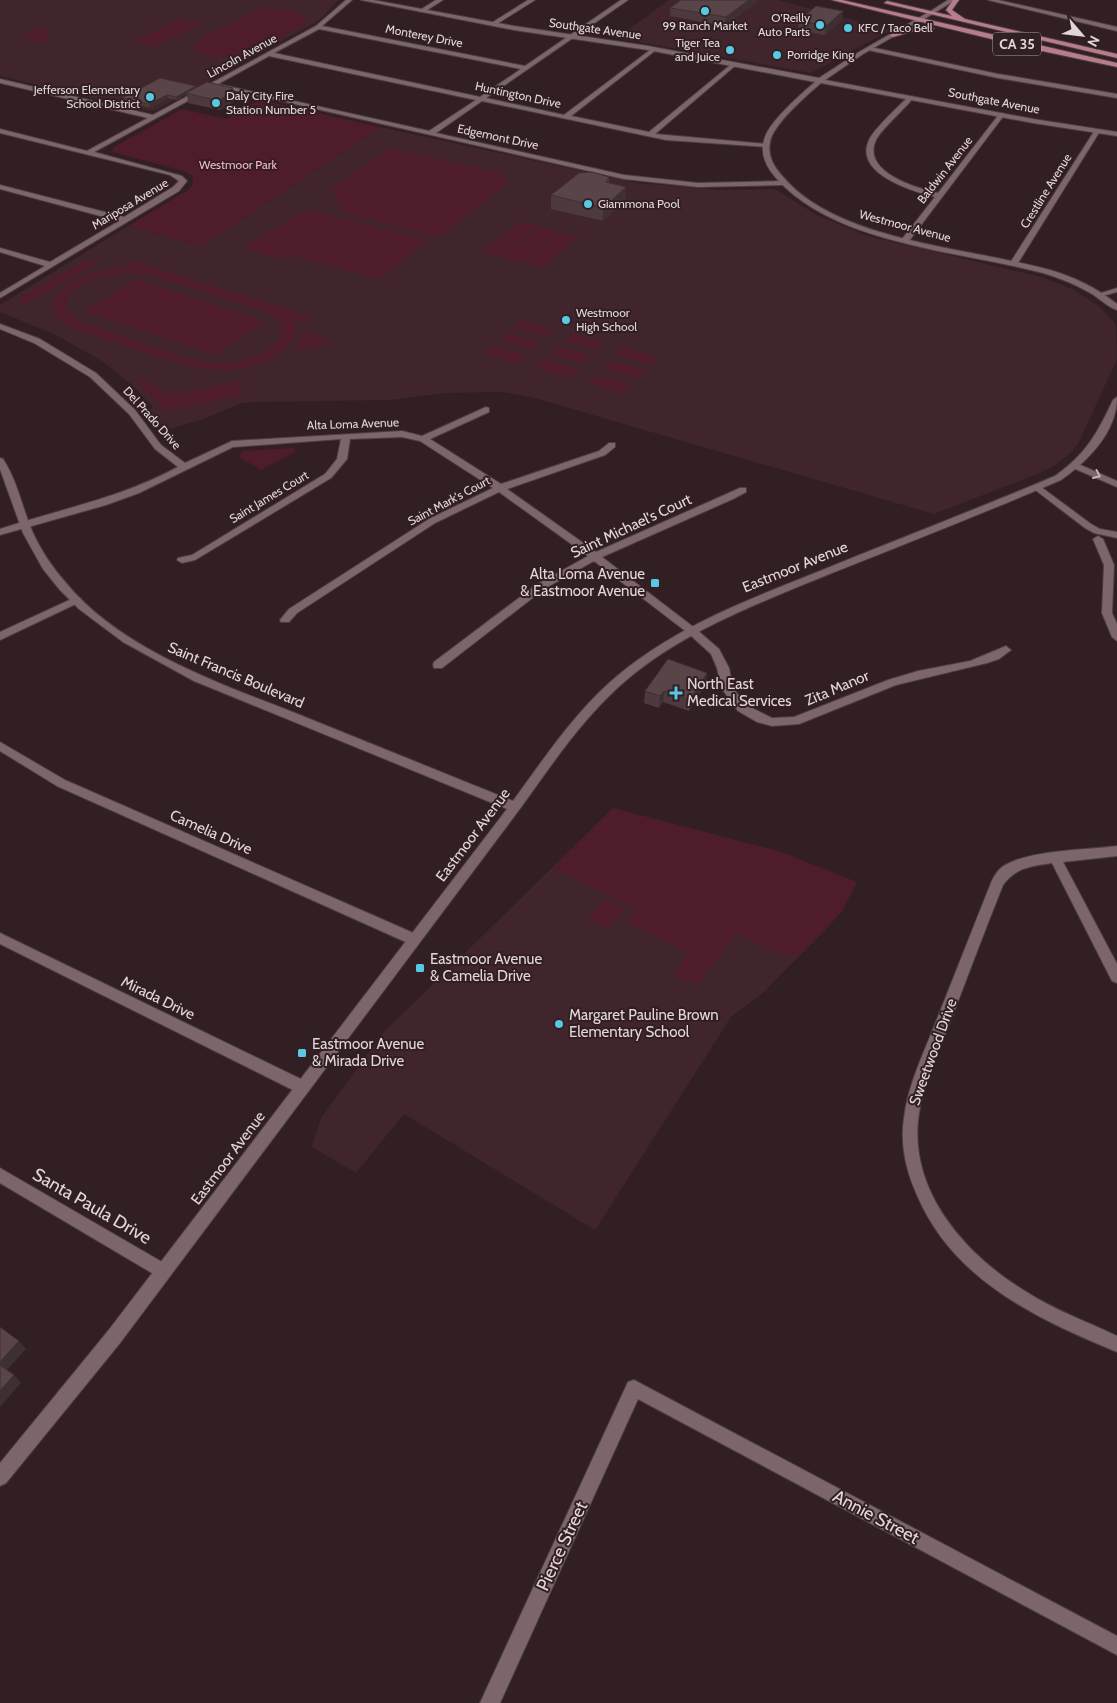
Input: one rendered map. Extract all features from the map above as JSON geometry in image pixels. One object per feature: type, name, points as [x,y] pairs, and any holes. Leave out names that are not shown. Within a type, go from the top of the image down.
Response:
[{"type":"main road","name":"CA 35","points":[[835,0],[1117,65]]},
{"type":"main road","points":[[956,0],[949,9],[954,15],[1001,30]]},
{"type":"main road","name":"CA 35","points":[[882,2],[1117,56]]},
{"type":"main road","points":[[893,35],[914,29],[927,28],[982,35]]},
{"type":"street","name":"Lincoln Avenue","points":[[88,153],[318,27],[350,0]]},
{"type":"street","name":"Southgate Avenue","points":[[364,0],[493,24],[654,48],[1117,134]]},
{"type":"street","points":[[422,11],[440,0]]},
{"type":"street","points":[[493,24],[532,0]]},
{"type":"street","points":[[430,134],[625,0]]},
{"type":"street","points":[[766,146],[774,125],[820,80],[952,0]]},
{"type":"street","points":[[991,0],[1117,28]]},
{"type":"street","name":"Monterey Drive","points":[[318,27],[526,68]]},
{"type":"street","points":[[565,117],[654,48]]},
{"type":"street","points":[[870,48],[998,76],[1117,96]]},
{"type":"street","name":"Huntington Drive","points":[[268,54],[650,135],[684,140],[766,146]]},
{"type":"street","points":[[650,135],[734,64]]},
{"type":"street","points":[[0,80],[154,117]]},
{"type":"street","name":"Edgemont Drive","points":[[212,85],[624,177],[698,185],[783,183]]},
{"type":"street","points":[[911,97],[873,139],[870,146],[870,155],[873,162],[889,177],[913,188],[940,196]]},
{"type":"street","name":"Baldwin Avenue","points":[[906,240],[1002,114]]},
{"type":"street","name":"Mariposa Avenue","points":[[0,131],[172,174],[182,180],[181,185],[176,189],[0,296]]},
{"type":"street","name":"Crestline Avenue","points":[[1014,264],[1098,131]]},
{"type":"street","name":"Westmoor Avenue","points":[[766,146],[769,164],[783,183],[804,200],[831,215],[866,229],[906,240],[1060,276],[1099,294]]},
{"type":"street","points":[[0,187],[125,220]]},
{"type":"street","points":[[0,250],[52,265]]},
{"type":"street","points":[[1099,294],[1117,290]]},
{"type":"street","points":[[1099,294],[1117,308]]},
{"type":"street","name":"Del Prado Drive","points":[[0,326],[37,341],[93,375],[132,412],[158,446],[183,466]]},
{"type":"street","name":"Eastmoor Avenue","points":[[0,1477],[67,1397],[516,807],[561,743],[600,697],[626,674],[656,652],[692,631],[756,600],[1038,487],[1076,466],[1096,445],[1117,400]]},
{"type":"street","points":[[423,439],[486,410]]},
{"type":"street","name":"Alta Loma Avenue","points":[[0,532],[24,523],[117,498],[138,490],[215,450],[232,444],[402,434],[423,439],[500,488],[595,556],[692,631]]},
{"type":"street","name":"Saint James Court","points":[[182,560],[195,557],[328,476],[342,459],[346,436]]},
{"type":"street","name":"Saint Mark's Court","points":[[285,620],[294,611],[432,521],[500,488],[602,453],[612,445]]},
{"type":"street","name":"Saint Francis Boulevard","points":[[0,462],[12,486],[24,523],[43,561],[76,600],[115,632],[175,668],[516,807]]},
{"type":"street","points":[[1076,466],[1117,484]]},
{"type":"street","points":[[1038,487],[1098,535],[1109,565],[1107,613],[1117,637]]},
{"type":"street","name":"Saint Michael's Court","points":[[438,665],[540,587],[595,556],[743,490]]},
{"type":"street","points":[[1098,535],[1117,536]]},
{"type":"street","points":[[0,636],[76,600]]},
{"type":"street","name":"Zita Manor","points":[[692,631],[715,652],[723,668],[728,689],[742,708],[761,719],[784,723],[806,717],[873,688],[907,677],[982,661],[1006,650]]},
{"type":"street","name":"Camelia Drive","points":[[0,746],[61,783],[414,939]]},
{"type":"street","name":"Sweetwood Drive","points":[[1117,851],[1055,858],[1016,865],[1005,872],[997,883],[917,1090],[911,1113],[910,1135],[912,1159],[920,1186],[940,1223],[962,1252],[985,1273],[1032,1305],[1117,1344]]},
{"type":"street","points":[[1055,858],[1117,977]]},
{"type":"street","name":"Mirada Drive","points":[[0,938],[302,1087]]},
{"type":"street","name":"Santa Paula Drive","points":[[0,1175],[163,1271]]},
{"type":"street","name":"Annie Street","points":[[634,1388],[1117,1646]]},
{"type":"street","name":"Pierce Street","points":[[493,1702],[634,1388]]},
{"type":"shaded area","points":[[0,0],[338,0],[322,18],[311,25],[156,110],[147,111],[0,76]]},
{"type":"shaded area","points":[[669,0],[778,0],[891,30],[811,73],[617,38]]},
{"type":"shaded area","name":"Westmoor High School","points":[[380,127],[637,183],[721,190],[775,189],[815,214],[867,236],[1042,277],[1074,290],[1099,306],[1116,324],[1117,359],[1079,442],[1072,452],[1057,464],[1040,473],[934,514],[531,397],[502,392],[446,393],[391,400],[241,403],[204,419],[162,431],[147,412],[153,407],[132,385],[102,361],[56,335],[0,312],[0,305],[128,226],[201,246]]},
{"type":"shaded area","name":"Margaret Pauline Brown Elementary School","points":[[613,808],[781,852],[857,882],[842,911],[829,926],[765,991],[731,1017],[595,1230],[404,1114],[356,1173],[312,1147],[321,1118],[384,1032]]},
{"type":"green space","points":[[274,1],[278,2],[260,11],[284,10],[296,13],[306,18],[306,23],[257,51],[244,55],[213,57],[200,54],[194,49],[195,43],[199,40]]},
{"type":"green space","points":[[180,19],[202,24],[191,29],[187,28],[190,30],[179,35],[158,30]]},
{"type":"green space","points":[[46,27],[48,43],[25,38],[26,33]]},
{"type":"green space","points":[[156,31],[178,35],[168,41],[151,37],[166,41],[155,47],[133,42]]},
{"type":"green space","name":"Westmoor Park","points":[[260,100],[380,127],[201,246],[128,226],[188,190],[192,186],[193,179],[191,175],[184,171],[112,152],[114,147],[182,109],[227,119]]},
{"type":"green space","points":[[391,148],[500,173],[508,180],[506,184],[439,237],[342,213],[332,188]]},
{"type":"green space","points":[[306,209],[428,240],[379,279],[290,255],[284,259],[247,250],[246,246]]},
{"type":"green space","points":[[519,222],[538,226],[520,241],[501,237]]},
{"type":"green space","points":[[539,227],[558,232],[540,247],[530,244],[539,247],[521,263],[502,258]]},
{"type":"green space","points":[[559,232],[578,237],[561,252],[544,248],[560,252],[542,268],[523,263]]},
{"type":"green space","points":[[500,237],[519,242],[501,257],[482,252]]},
{"type":"green space","points":[[89,259],[98,262],[26,304],[20,302],[20,297]]},
{"type":"green space","points":[[133,261],[312,317],[303,323],[294,320],[296,329],[290,344],[263,362],[242,368],[221,370],[198,368],[153,356],[82,332],[61,321],[56,316],[54,302],[67,286],[86,276],[128,267],[125,266]],"holes":[[[135,273],[156,277],[269,313],[281,323],[282,335],[274,345],[252,357],[240,361],[214,363],[190,359],[82,322],[72,316],[66,309],[68,297],[81,285],[89,281],[117,274]]]},
{"type":"green space","points":[[136,279],[265,321],[215,355],[84,311]]},
{"type":"green space","points":[[521,320],[553,329],[545,336],[513,328]]},
{"type":"green space","points":[[311,332],[331,342],[313,348],[295,349],[303,334]]},
{"type":"green space","points":[[507,333],[540,342],[531,349],[498,340]]},
{"type":"green space","points":[[571,333],[605,342],[597,350],[563,341]]},
{"type":"green space","points":[[492,346],[526,355],[517,363],[484,353]]},
{"type":"green space","points":[[558,346],[591,356],[583,364],[549,354]]},
{"type":"green space","points":[[623,347],[657,357],[650,365],[615,355]]},
{"type":"green space","points":[[544,360],[578,369],[569,378],[535,368]]},
{"type":"green space","points":[[610,361],[645,370],[637,379],[602,369]]},
{"type":"green space","points":[[597,375],[631,384],[623,393],[588,383]]},
{"type":"green space","points":[[144,380],[165,392],[179,394],[239,380],[241,396],[171,410],[163,408],[138,383]]},
{"type":"green space","points":[[294,448],[295,452],[261,470],[239,457],[242,451]]},
{"type":"green space","points":[[613,808],[781,852],[857,882],[842,911],[799,957],[769,949],[736,933],[698,984],[673,976],[688,953],[626,922],[636,909],[553,867]]},
{"type":"green space","points":[[605,899],[624,908],[608,929],[588,919]]},
{"type":"building","points":[[681,0],[749,0],[726,17],[670,8]]},
{"type":"building","points":[[816,6],[843,11],[826,26],[799,21]]},
{"type":"building","name":"Jefferson Elementary School District","points":[[160,78],[196,86],[176,97],[167,95],[149,104],[122,98]]},
{"type":"building","points":[[207,82],[233,88],[228,91],[233,92],[218,101],[186,93]]},
{"type":"building","points":[[592,172],[609,177],[606,182],[626,187],[603,208],[551,195],[579,173]]},
{"type":"building","points":[[668,659],[707,673],[690,700],[664,691],[660,696],[645,691]]},
{"type":"building","points":[[0,1327],[19,1341],[0,1362]]},
{"type":"building","points":[[0,1365],[14,1375],[0,1391]]},
{"type":"place","name":"99 Ranch Market","points":[[705,11]]},
{"type":"place","name":"O'Reilly Auto Parts","points":[[820,25]]},
{"type":"place","name":"KFC / Taco Bell","points":[[848,28]]},
{"type":"place","name":"Tiger Tea and Juice","points":[[730,50]]},
{"type":"place","name":"Porridge King","points":[[777,55]]},
{"type":"place","name":"Jefferson Elementary School District","points":[[150,97]]},
{"type":"place","name":"Daly City Fire Station Number 5","points":[[216,103]]},
{"type":"place","name":"Giammona Pool","points":[[588,204]]},
{"type":"place","name":"Westmoor High School","points":[[566,320]]},
{"type":"place","name":"Alta Loma Avenue & Eastmoor Avenue","points":[[655,583]]},
{"type":"place","name":"North East Medical Services","points":[[676,693]]},
{"type":"place","name":"Eastmoor Avenue & Camelia Drive","points":[[420,968]]},
{"type":"place","name":"Margaret Pauline Brown Elementary School","points":[[559,1024]]},
{"type":"place","name":"Eastmoor Avenue & Mirada Drive","points":[[302,1053]]}]
